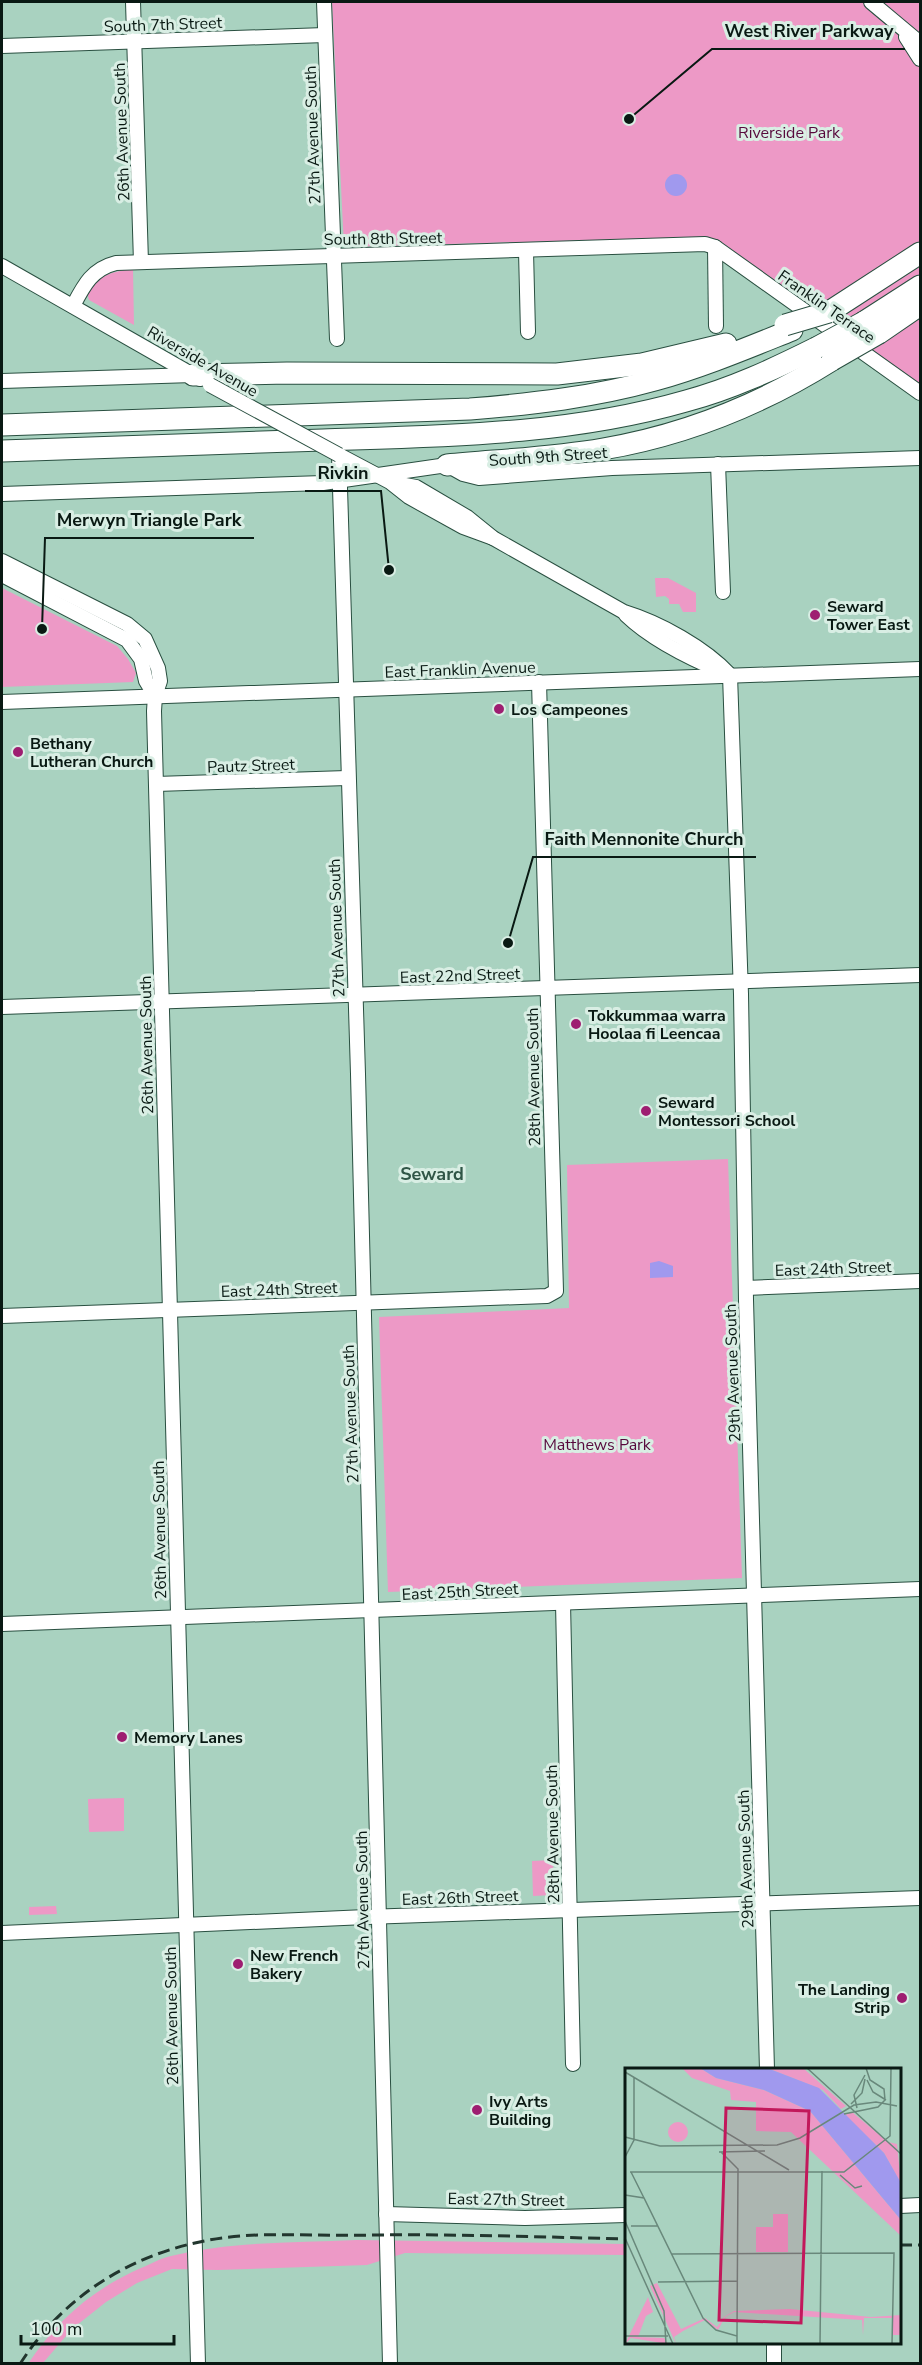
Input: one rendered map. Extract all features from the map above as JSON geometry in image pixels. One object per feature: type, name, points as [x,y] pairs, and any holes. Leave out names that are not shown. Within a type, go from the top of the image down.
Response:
[{"type":"highway","points":[[2,425],[470,409],[587,396],[654,380],[722,359],[835,308],[921,253]]},
{"type":"highway","points":[[872,327],[921,286]]},
{"type":"highway","points":[[447,465],[583,452],[674,433],[753,404],[824,354],[872,327],[921,305]]},
{"type":"highway","points":[[201,380],[299,373],[530,375],[590,372],[642,364],[788,328]]},
{"type":"highway","points":[[2,451],[466,435],[555,428],[611,419],[688,401],[824,354]]},
{"type":"street","name":"26th Avenue South","points":[[133,2],[141,262]]},
{"type":"street","name":"27th Avenue South","points":[[324,2],[337,339]]},
{"type":"street","points":[[871,2],[921,44]]},
{"type":"street","points":[[898,25],[921,59]]},
{"type":"street","name":"South 7th Street","points":[[2,46],[325,36]]},
{"type":"street","name":"South 8th Street","points":[[73,306],[94,272],[116,263],[698,244],[715,247]]},
{"type":"street","points":[[715,247],[716,326]]},
{"type":"street","name":"Franklin Terrace","points":[[715,247],[921,393]]},
{"type":"street","points":[[526,251],[528,332]]},
{"type":"street","name":"Riverside Avenue","points":[[2,266],[339,459],[390,482],[416,487],[467,517],[493,538],[624,612],[640,628],[698,662],[730,675]]},
{"type":"street","points":[[2,381],[201,380]]},
{"type":"street","name":"South 9th Street","points":[[447,465],[463,474],[479,478],[612,468],[921,458]]},
{"type":"street","name":"27th Avenue South","points":[[339,459],[390,2364]]},
{"type":"street","points":[[718,464],[723,592]]},
{"type":"street","points":[[2,494],[323,483],[447,465]]},
{"type":"street","name":"26th Avenue South","points":[[2,561],[137,631],[145,639],[158,668],[160,681],[154,696],[198,2364]]},
{"type":"street","name":"26th Avenue South","points":[[2,575],[127,640],[141,659],[146,681],[154,696]]},
{"type":"street","name":"East Franklin Avenue","points":[[2,702],[921,669]]},
{"type":"street","name":"29th Avenue South","points":[[730,675],[740,981],[767,2068]]},
{"type":"street","name":"28th Avenue South","points":[[539,682],[556,1291]]},
{"type":"street","name":"Pautz Street","points":[[156,784],[347,778]]},
{"type":"street","name":"East 22nd Street","points":[[2,1007],[921,975]]},
{"type":"street","name":"East 24th Street","points":[[746,1288],[921,1281]]},
{"type":"street","name":"East 24th Street","points":[[2,1316],[547,1296],[556,1291]]},
{"type":"street","name":"East 25th Street","points":[[2,1624],[921,1589]]},
{"type":"street","name":"28th Avenue South","points":[[563,1603],[573,2064]]},
{"type":"street","name":"East 26th Street","points":[[2,1933],[378,1916],[921,1898]]},
{"type":"street","points":[[901,2206],[921,2205]]},
{"type":"street","name":"East 27th Street","points":[[386,2214],[525,2218],[625,2215]]},
{"type":"street","points":[[774,2344],[774,2364]]},
{"type":"green space","name":"Riverside Park","points":[[332,2],[920,2],[920,385],[728,248],[699,237],[344,247]]},
{"type":"green space","points":[[133,269],[134,325],[89,300],[88,292],[90,286],[102,277]]},
{"type":"green space","points":[[655,578],[668,578],[696,593],[696,612],[683,612],[679,604],[669,604],[669,599],[665,596],[656,597]]},
{"type":"green space","points":[[2,588],[117,646],[136,673],[133,682],[2,687]]},
{"type":"green space","name":"Matthews Park","points":[[728,1159],[742,1578],[388,1592],[379,1317],[569,1308],[567,1165]]},
{"type":"green space","points":[[124,1798],[124,1831],[89,1832],[88,1799]]},
{"type":"green space","points":[[553,1860],[554,1895],[533,1896],[532,1861]]},
{"type":"green space","points":[[56,1906],[57,1914],[29,1915],[29,1907]]},
{"type":"green space","points":[[357,2240],[625,2244],[625,2255],[405,2253],[367,2265],[217,2270],[172,2269],[137,2283],[106,2302],[72,2329],[43,2363],[28,2364],[51,2333],[77,2307],[124,2276],[164,2258],[194,2251],[287,2242]]},
{"type":"shaded area","points":[[676,174],[684,177],[687,185],[684,193],[676,196],[668,193],[665,185],[668,177]]},
{"type":"shaded area","points":[[659,1261],[673,1266],[673,1277],[650,1278],[650,1263]]},
{"type":"railway","points":[[20,2364],[41,2335],[66,2309],[93,2288],[122,2270],[154,2255],[187,2245],[222,2238],[258,2235],[468,2235],[625,2239]]},
{"type":"railway","points":[[901,2245],[920,2245]]},
{"type":"place","name":"West River Parkway","points":[[629,119]]},
{"type":"place","name":"Rivkin","points":[[389,570]]},
{"type":"place","name":"Seward Tower East","points":[[815,615]]},
{"type":"place","name":"Merwyn Triangle Park","points":[[42,629]]},
{"type":"place","name":"Los Campeones","points":[[499,709]]},
{"type":"place","name":"Bethany Lutheran Church","points":[[18,752]]},
{"type":"place","name":"Faith Mennonite Church","points":[[508,943]]},
{"type":"place","name":"Tokkummaa warra Hoolaa fi Leencaa","points":[[576,1024]]},
{"type":"place","name":"Seward Montessori School","points":[[646,1111]]},
{"type":"place","name":"Memory Lanes","points":[[122,1737]]},
{"type":"place","name":"New French Bakery","points":[[238,1964]]},
{"type":"place","name":"The Landing Strip","points":[[902,1998]]},
{"type":"place","name":"Ivy Arts Building","points":[[477,2110]]},
{"type":"district","name":"Seward","points":[[432,1174]]}]
